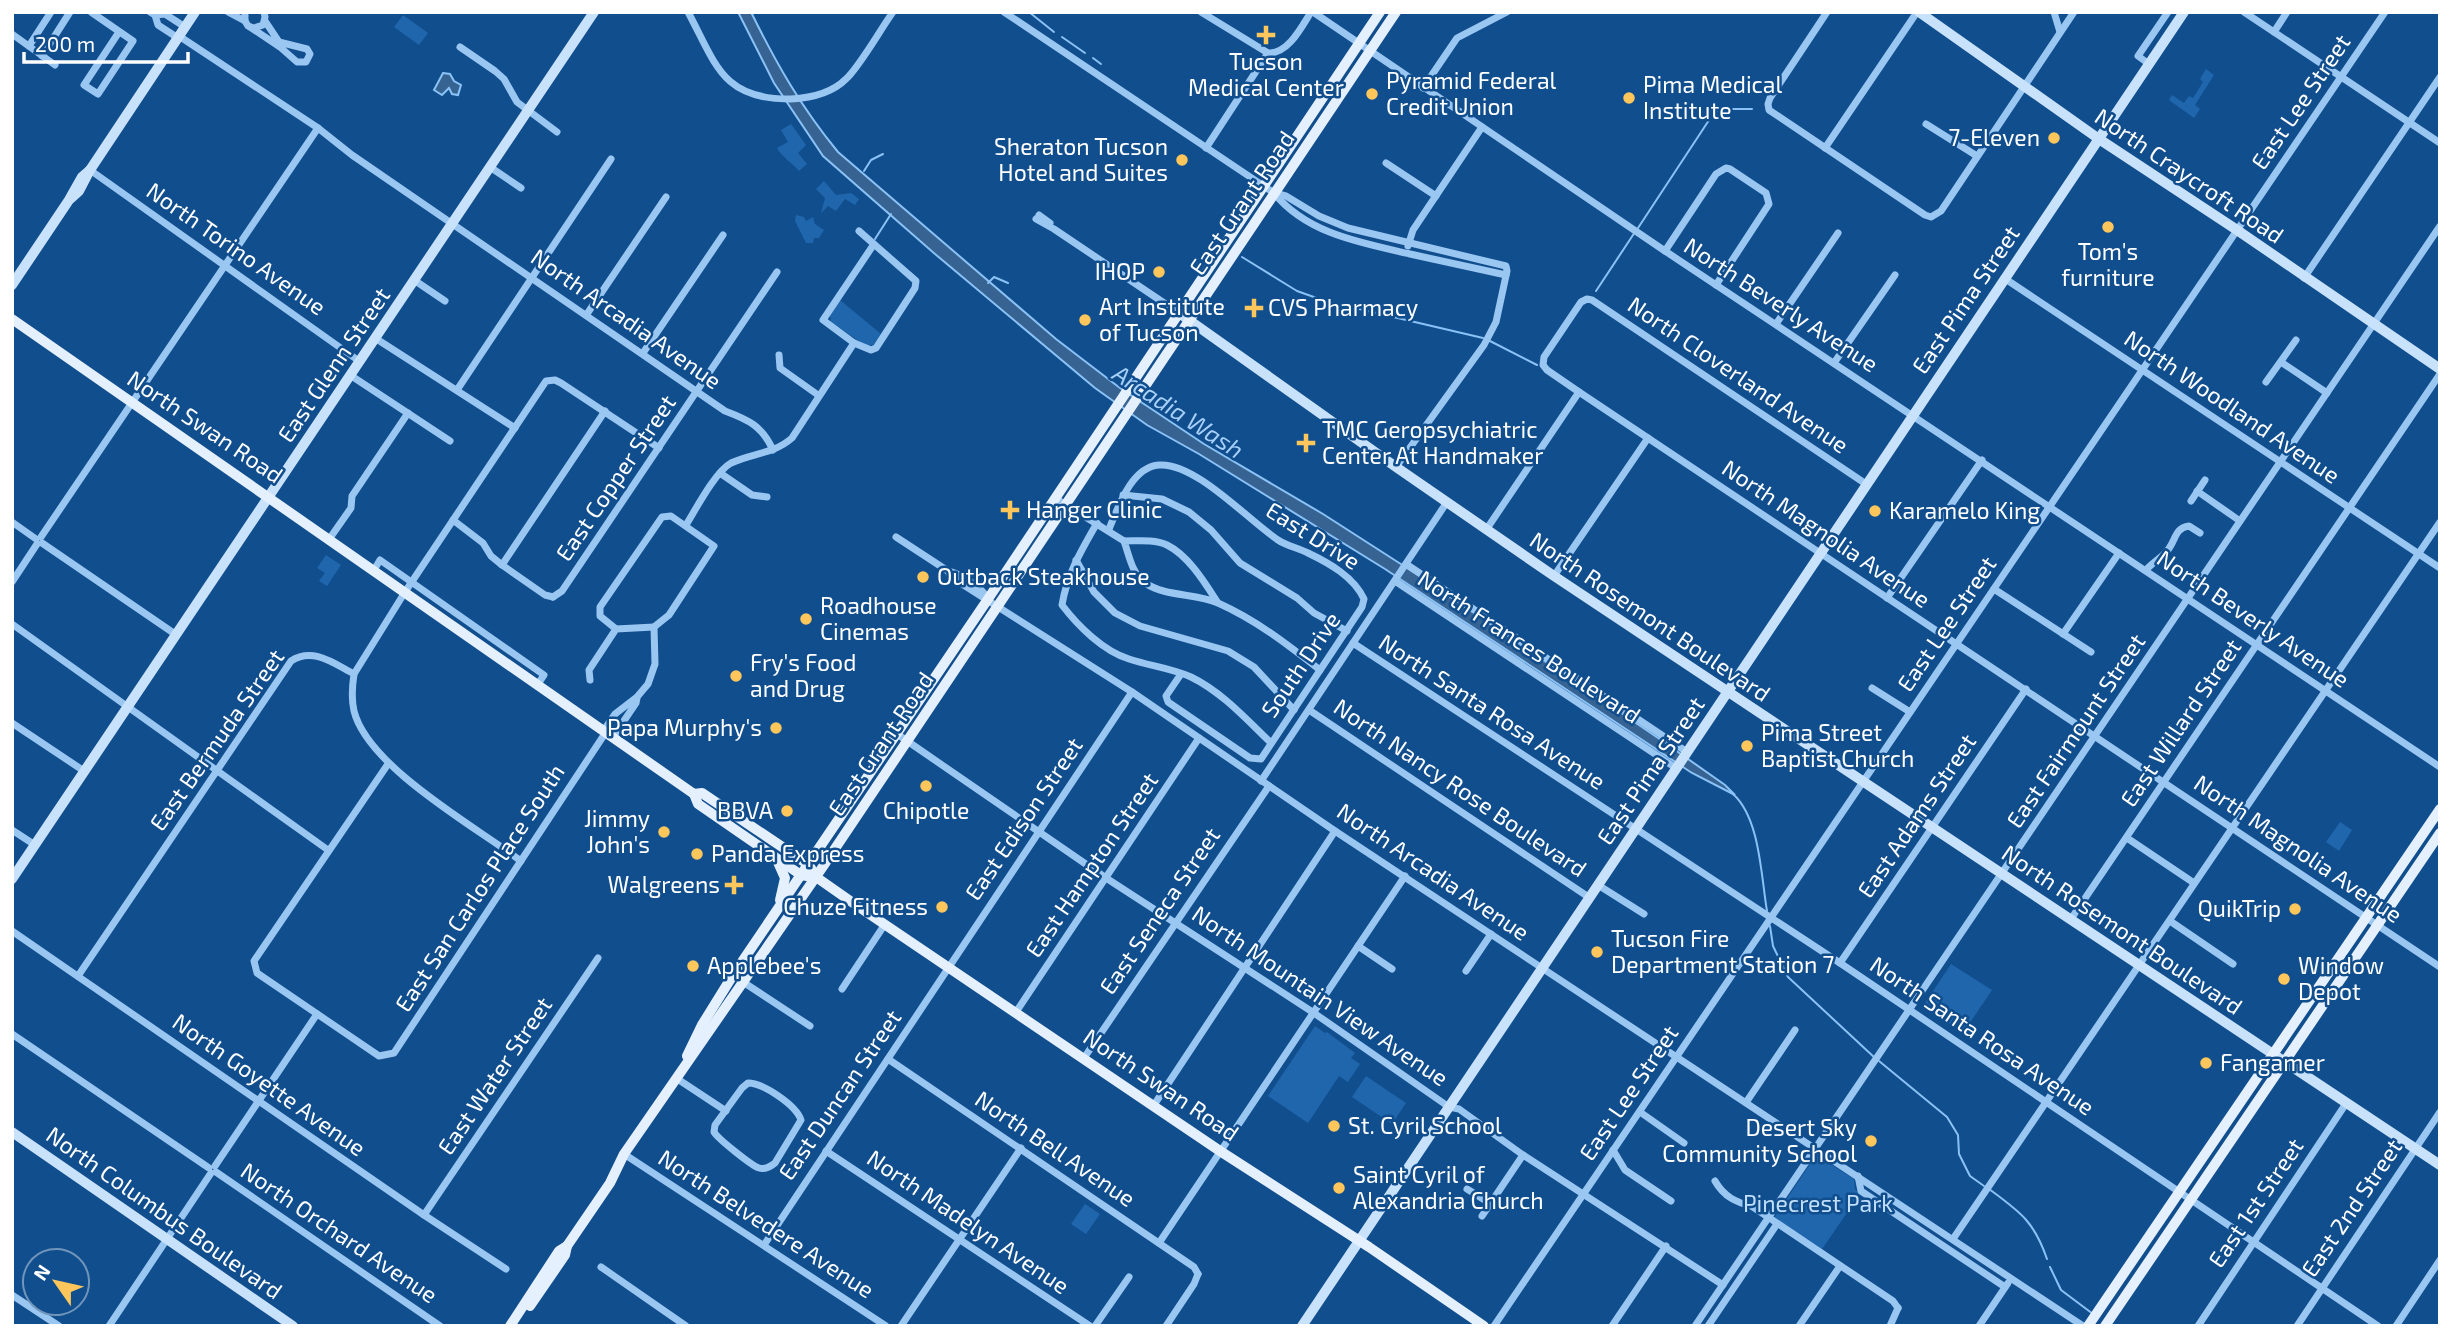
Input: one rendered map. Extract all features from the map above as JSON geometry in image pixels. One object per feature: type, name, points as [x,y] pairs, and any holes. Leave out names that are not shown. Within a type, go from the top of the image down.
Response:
[{"type":"main road","name":"East Grant Road","points":[[676,1078],[702,1025],[733,975],[1380,12]]},
{"type":"main road","name":"East Grant Road","points":[[517,1326],[610,1183],[624,1154],[745,983],[1396,12]]},
{"type":"main road","name":"North Swan Road","points":[[12,318],[608,733],[694,794],[698,804],[802,875],[816,877]]},
{"type":"main road","name":"North Swan Road","points":[[694,794],[702,793],[808,865],[816,877],[1484,1326]]},
{"type":"main road","points":[[2089,1322],[2440,809]]},
{"type":"main road","points":[[2107,1324],[2440,833]]},
{"type":"main road","points":[[775,857],[784,871],[786,883],[776,913]]},
{"type":"main road","name":"East Grant Road","points":[[510,1326],[559,1251],[567,1246]]},
{"type":"street","points":[[29,46],[51,12]]},
{"type":"street","points":[[43,56],[70,12]]},
{"type":"street","points":[[12,285],[69,200],[79,191],[90,170],[195,12]]},
{"type":"street","points":[[228,12],[280,47],[297,62],[304,64],[310,54],[307,49],[279,41],[264,17]]},
{"type":"street","points":[[245,12],[247,24]]},
{"type":"street","name":"East Glenn Street","points":[[12,879],[594,12]]},
{"type":"street","points":[[688,12],[719,70],[729,82],[752,96],[802,99],[824,93],[847,79],[892,12]]},
{"type":"street","points":[[1004,12],[1263,186],[1334,224],[1502,264],[1506,272],[1496,322],[1484,345],[1396,467]]},
{"type":"street","points":[[1201,12],[1268,53],[1276,54],[1286,47],[1312,12]]},
{"type":"street","name":"North Beverly Avenue","points":[[1312,12],[1665,251],[1982,460],[2049,508],[2440,766]]},
{"type":"street","points":[[1423,88],[1457,38],[1507,12]]},
{"type":"street","points":[[1827,12],[1766,104],[1773,114],[1925,215],[1934,218],[2074,12]]},
{"type":"street","points":[[1825,148],[1918,12]]},
{"type":"street","name":"North Craycroft Road","points":[[1918,12],[2099,139],[2238,230],[2440,372]]},
{"type":"street","points":[[2054,12],[2060,32]]},
{"type":"street","points":[[2150,64],[2138,56],[2168,12]]},
{"type":"street","name":"East Pima Street","points":[[1302,1326],[2184,12]]},
{"type":"street","points":[[2244,12],[2440,143]]},
{"type":"street","points":[[2273,32],[2287,12]]},
{"type":"street","name":"East Lee Street","points":[[1494,1326],[2385,12]]},
{"type":"street","points":[[96,14],[133,41],[98,94],[84,85],[119,32]]},
{"type":"street","points":[[153,14],[164,15],[181,34],[158,25],[153,14]]},
{"type":"street","points":[[247,24],[259,27],[264,17]]},
{"type":"street","points":[[12,34],[55,65]]},
{"type":"street","name":"North Arcadia Avenue","points":[[181,34],[725,411],[753,424],[766,435],[773,450]]},
{"type":"street","points":[[460,47],[504,79],[517,102],[557,132]]},
{"type":"street","points":[[1206,148],[1268,53]]},
{"type":"street","points":[[2304,278],[2440,77]]},
{"type":"street","points":[[1926,124],[1977,156]]},
{"type":"street","points":[[1406,253],[1413,230],[1482,127]]},
{"type":"street","points":[[12,582],[318,128]]},
{"type":"street","points":[[457,390],[611,159]]},
{"type":"street","points":[[1386,163],[1436,196]]},
{"type":"street","points":[[489,167],[521,188]]},
{"type":"street","points":[[1665,251],[1716,174],[1726,168],[1730,169],[1766,193],[1769,204],[1716,285]]},
{"type":"street","name":"North Torino Avenue","points":[[90,170],[359,362]]},
{"type":"street","points":[[1274,193],[1283,205],[1326,232],[1462,266],[1506,272]]},
{"type":"street","points":[[587,314],[666,197]]},
{"type":"street","name":"North Rosemont Boulevard","points":[[1037,217],[1051,224],[1054,229],[1179,313],[1554,576],[2440,1165]]},
{"type":"street","name":"East Fairmount Street","points":[[1695,1326],[2440,226]]},
{"type":"street","points":[[859,231],[874,244],[916,281],[915,288],[876,348],[865,349],[823,320],[874,244]]},
{"type":"street","points":[[1776,324],[1838,233]]},
{"type":"street","points":[[643,353],[723,235]]},
{"type":"street","points":[[1462,266],[1464,255]]},
{"type":"street","name":"East Copper Street","points":[[502,565],[553,600],[562,591],[777,272]]},
{"type":"street","points":[[1834,363],[1895,275]]},
{"type":"street","name":"North Woodland Avenue","points":[[2004,278],[2440,568]]},
{"type":"street","points":[[414,280],[445,301]]},
{"type":"street","name":"North Magnolia Avenue","points":[[1587,299],[1581,302],[1544,357],[1543,365],[1547,370],[2440,967]]},
{"type":"street","name":"North Cloverland Avenue","points":[[1587,299],[1866,484]]},
{"type":"street","points":[[375,338],[514,428]]},
{"type":"street","points":[[2266,382],[2296,340]]},
{"type":"street","points":[[686,526],[720,473],[730,464],[781,448],[792,438],[854,343]]},
{"type":"street","points":[[779,355],[780,368],[818,395]]},
{"type":"street","points":[[2281,362],[2327,393]]},
{"type":"street","name":"East Willard Street","points":[[2071,919],[2440,372]]},
{"type":"street","points":[[350,375],[450,441]]},
{"type":"street","points":[[521,861],[410,783],[388,764],[355,714],[351,693],[354,674],[405,592],[550,378],[562,383],[659,448]]},
{"type":"street","points":[[1486,530],[1579,392]]},
{"type":"street","points":[[453,520],[483,543],[491,556],[502,565],[604,411]]},
{"type":"street","points":[[330,538],[351,508],[352,496],[408,413]]},
{"type":"street","points":[[1554,576],[1648,438]]},
{"type":"street","points":[[1887,598],[1982,460]]},
{"type":"street","name":"East Drive","points":[[1109,529],[1123,495],[1136,477],[1157,465],[1179,467],[1217,490],[1245,516],[1281,542],[1309,553],[1351,579],[1364,599],[1362,607]]},
{"type":"street","points":[[720,473],[752,495],[767,497]]},
{"type":"street","points":[[2191,500],[2205,480]]},
{"type":"street","points":[[2197,491],[2240,521]]},
{"type":"street","points":[[1123,495],[1162,499],[1189,512],[1211,530],[1240,563],[1297,598],[1314,613],[1347,631]]},
{"type":"street","points":[[1055,498],[1109,529],[1124,541],[1135,571],[1147,584],[1218,603],[1257,622],[1320,670]]},
{"type":"street","points":[[1261,781],[1447,502]]},
{"type":"street","points":[[669,515],[715,546],[669,615],[654,627],[616,629],[599,614],[608,595],[662,517],[669,515]]},
{"type":"street","points":[[12,522],[175,634]]},
{"type":"street","points":[[1953,1238],[2440,522]]},
{"type":"street","points":[[1097,523],[1065,585],[1062,605],[1091,637],[1126,659],[1181,674],[1192,678],[1223,699],[1271,743],[1261,759],[1250,758],[1171,705],[1166,696],[1181,674]]},
{"type":"street","points":[[2146,570],[2168,550],[2183,527],[2189,526],[2200,533]]},
{"type":"street","name":"North Arcadia Avenue","points":[[896,537],[955,573],[985,593],[988,599],[1132,692],[1335,831],[2011,1278],[2089,1322]]},
{"type":"street","points":[[1124,541],[1158,542],[1176,551],[1205,583],[1218,603]]},
{"type":"street","points":[[2063,634],[2119,553]]},
{"type":"street","points":[[1076,560],[1094,592],[1115,613],[1140,626],[1228,651],[1254,667],[1294,710]]},
{"type":"street","name":"North Swan Road","points":[[374,570],[380,561],[412,582],[544,676],[538,684]]},
{"type":"street","name":"North Frances Boulevard","points":[[1405,565],[1686,753]]},
{"type":"street","name":"North Frances Boulevard","points":[[1395,580],[1677,766]]},
{"type":"street","points":[[1994,589],[2091,652]]},
{"type":"street","name":"South Drive","points":[[1271,743],[1362,607]]},
{"type":"street","points":[[12,624],[328,850]]},
{"type":"street","points":[[608,733],[636,703],[653,673],[654,627]]},
{"type":"street","points":[[590,680],[589,670],[616,629]]},
{"type":"street","name":"North Santa Rosa Avenue","points":[[1353,643],[1840,963],[2378,1326]]},
{"type":"street","name":"East Bermuda Street","points":[[78,976],[291,661],[301,655],[313,654],[354,674]]},
{"type":"street","points":[[1872,688],[1910,712]]},
{"type":"street","name":"East Adams Street","points":[[1840,963],[2025,689]]},
{"type":"street","name":"East Edison Street","points":[[949,967],[1132,692]]},
{"type":"street","name":"North Nancy Rose Boulevard","points":[[1309,710],[1590,898]]},
{"type":"street","points":[[12,723],[84,771]]},
{"type":"street","name":"East San Carlos Place South","points":[[317,1014],[379,1056],[394,1053],[608,733]]},
{"type":"street","name":"North Mountain View Avenue","points":[[897,734],[1106,878],[1314,1013],[1449,1107],[1459,1109],[1523,1155],[1723,1285]]},
{"type":"street","name":"East Hampton Street","points":[[1016,1012],[1199,738]]},
{"type":"street","points":[[109,1326],[317,1014],[257,973],[254,961],[388,764]]},
{"type":"street","name":"East Seneca Street","points":[[1084,1058],[1269,786]]},
{"type":"street","points":[[12,830],[34,845]]},
{"type":"street","points":[[1154,1105],[1335,831]]},
{"type":"street","points":[[2127,838],[2194,883]]},
{"type":"street","points":[[1158,1243],[1405,877]]},
{"type":"street","name":"North Nancy Rose Boulevard","points":[[1598,885],[1644,914]]},
{"type":"street","points":[[2170,921],[2233,964]]},
{"type":"street","points":[[842,989],[885,924]]},
{"type":"street","name":"North Goyette Avenue","points":[[12,931],[506,1269]]},
{"type":"street","points":[[1465,971],[1491,934]]},
{"type":"street","points":[[1359,946],[1392,969]]},
{"type":"street","name":"East Water Street","points":[[424,1215],[598,958]]},
{"type":"street","name":"East Duncan Street","points":[[764,1245],[949,967]]},
{"type":"street","points":[[733,975],[810,1027]]},
{"type":"street","points":[[1747,1101],[1795,1030]]},
{"type":"street","name":"North Orchard Avenue","points":[[12,1034],[440,1326]]},
{"type":"street","name":"North Bell Avenue","points":[[888,1059],[1194,1267],[1198,1274]]},
{"type":"street","points":[[676,1078],[726,1111]]},
{"type":"street","points":[[752,1083],[760,1085],[794,1108],[801,1119],[775,1163],[762,1169],[754,1166],[716,1136],[715,1125],[726,1111],[742,1088],[752,1083]]},
{"type":"street","name":"East 1st Street","points":[[2198,1326],[2347,1102]]},
{"type":"street","points":[[1640,1112],[1684,1143]]},
{"type":"street","name":"East 2nd Street","points":[[2297,1326],[2440,1112]]},
{"type":"street","name":"North Columbus Boulevard","points":[[12,1132],[293,1326]]},
{"type":"street","points":[[901,1326],[1021,1149]]},
{"type":"street","points":[[1613,1150],[1625,1171],[1671,1201]]},
{"type":"street","name":"North Madelyn Avenue","points":[[826,1151],[1090,1326]]},
{"type":"street","name":"North Belvedere Avenue","points":[[624,1154],[886,1326]]},
{"type":"street","points":[[1482,1216],[1523,1155]]},
{"type":"street","name":"North Arcadia Avenue","points":[[1858,1176],[1861,1191],[2005,1287]]},
{"type":"street","points":[[1715,1181],[1721,1192],[1753,1207],[1893,1301],[1900,1308],[1889,1326]]},
{"type":"street","points":[[1467,1189],[1491,1204]]},
{"type":"street","points":[[1708,1326],[1777,1224]]},
{"type":"street","points":[[1612,1326],[1666,1246]]},
{"type":"street","points":[[2396,1326],[2440,1260]]},
{"type":"street","points":[[1799,1326],[1840,1266]]},
{"type":"street","points":[[601,1267],[686,1326]]},
{"type":"street","points":[[1166,1326],[1198,1274],[1208,1274]]},
{"type":"street","points":[[1095,1326],[1129,1277]]},
{"type":"street","points":[[1979,1326],[2011,1278]]},
{"type":"street","points":[[12,1295],[59,1326]]},
{"type":"green space","points":[[403,15],[428,33],[419,45],[394,27]]},
{"type":"green space","points":[[2206,69],[2214,75],[2195,105],[2200,109],[2194,118],[2169,100],[2172,95],[2184,103],[2189,96],[2193,98],[2203,82],[2200,79]]},
{"type":"green space","points":[[791,124],[806,145],[798,153],[807,164],[799,171],[777,148],[788,142],[781,130]]},
{"type":"green space","points":[[824,181],[836,195],[851,193],[859,199],[855,205],[845,199],[836,211],[828,206],[821,213],[825,198],[816,189]]},
{"type":"green space","points":[[796,215],[804,217],[806,221],[813,217],[815,224],[824,230],[819,238],[814,238],[813,243],[806,243],[795,221]]},
{"type":"green space","points":[[840,300],[881,334],[873,345],[866,346],[831,322],[830,315]]},
{"type":"green space","points":[[326,555],[341,565],[327,586],[319,581],[325,573],[317,568]]},
{"type":"green space","points":[[2340,822],[2352,830],[2339,851],[2326,842]]},
{"type":"green space","points":[[1951,964],[1992,990],[1963,1033],[1923,1006]]},
{"type":"green space","points":[[1315,1026],[1355,1053],[1351,1058],[1360,1064],[1348,1082],[1339,1076],[1308,1123],[1268,1096]]},
{"type":"green space","points":[[1366,1076],[1406,1103],[1392,1124],[1352,1097]]},
{"type":"green space","name":"Pinecrest Park","points":[[1816,1155],[1854,1179],[1855,1189],[1860,1194],[1822,1249],[1774,1218]]},
{"type":"green space","points":[[1085,1204],[1100,1214],[1086,1234],[1071,1224]]},
{"type":"shaded area","name":"Arcadia Wash","points":[[738,12],[751,12],[790,84],[838,152],[1056,339],[1120,388],[1204,444],[1323,514],[1421,577],[1661,740],[1735,795],[1692,773],[1385,569],[1199,454],[1147,425],[1095,388],[823,156],[774,83]]},
{"type":"shaded area","points":[[443,73],[450,74],[454,81],[461,85],[458,95],[452,94],[449,88],[442,95],[434,90]]},
{"type":"waterway","points":[[1029,12],[1054,32]]},
{"type":"waterway","points":[[1062,37],[1085,53]]},
{"type":"waterway","points":[[1093,58],[1101,64]]},
{"type":"waterway","points":[[1638,228],[1715,111],[1752,109]]},
{"type":"waterway","points":[[864,171],[871,160],[883,154]]},
{"type":"waterway","points":[[875,239],[891,214]]},
{"type":"waterway","points":[[1596,291],[1635,232]]},
{"type":"waterway","points":[[1242,257],[1297,291],[1325,301],[1483,338]]},
{"type":"waterway","points":[[988,283],[994,277],[1008,283]]},
{"type":"waterway","points":[[1488,340],[1537,365]]},
{"type":"waterway","name":"Arcadia Wash","points":[[1733,794],[1742,804],[1754,832],[1767,911]]},
{"type":"waterway","name":"Arcadia Wash","points":[[1770,926],[1773,946],[1788,977],[1875,1058]]},
{"type":"waterway","name":"Arcadia Wash","points":[[1879,1061],[1947,1117],[1958,1135],[1959,1154],[1970,1176],[1984,1186]]},
{"type":"waterway","name":"Arcadia Wash","points":[[1989,1189],[2025,1218],[2037,1235],[2047,1259]]},
{"type":"waterway","name":"Arcadia Wash","points":[[2050,1267],[2061,1290],[2093,1314]]},
{"type":"place","name":"Tucson Medical Center","points":[[1266,35]]},
{"type":"place","name":"Pyramid Federal Credit Union","points":[[1372,94]]},
{"type":"place","name":"Pima Medical Institute","points":[[1629,98]]},
{"type":"place","name":"7-Eleven","points":[[2054,138]]},
{"type":"place","name":"Sheraton Tucson Hotel and Suites","points":[[1182,160]]},
{"type":"place","name":"Tom's furniture","points":[[2108,227]]},
{"type":"place","name":"IHOP","points":[[1159,272]]},
{"type":"place","name":"CVS Pharmacy","points":[[1254,308]]},
{"type":"place","name":"Art Institute of Tucson","points":[[1085,320]]},
{"type":"place","name":"TMC Geropsychiatric Center At Handmaker","points":[[1306,443]]},
{"type":"place","name":"Hanger Clinic","points":[[1010,510]]},
{"type":"place","name":"Karamelo King","points":[[1875,511]]},
{"type":"place","name":"Outback Steakhouse","points":[[923,577]]},
{"type":"place","name":"Roadhouse Cinemas","points":[[806,619]]},
{"type":"place","name":"Fry's Food and Drug","points":[[736,676]]},
{"type":"place","name":"Papa Murphy's","points":[[776,728]]},
{"type":"place","name":"Pima Street Baptist Church","points":[[1747,746]]},
{"type":"place","name":"Chipotle","points":[[926,786]]},
{"type":"place","name":"BBVA","points":[[787,811]]},
{"type":"place","name":"Jimmy John's","points":[[664,832]]},
{"type":"place","name":"Panda Express","points":[[697,854]]},
{"type":"place","name":"Walgreens","points":[[734,885]]},
{"type":"place","name":"Chuze Fitness","points":[[942,907]]},
{"type":"place","name":"QuikTrip","points":[[2295,909]]},
{"type":"place","name":"Tucson Fire Department Station 7","points":[[1597,952]]},
{"type":"place","name":"Applebee's","points":[[693,966]]},
{"type":"place","name":"Window Depot","points":[[2284,979]]},
{"type":"place","name":"Fangamer","points":[[2206,1063]]},
{"type":"place","name":"St. Cyril School","points":[[1334,1126]]},
{"type":"place","name":"Desert Sky Community School","points":[[1871,1141]]},
{"type":"place","name":"Saint Cyril of Alexandria Church","points":[[1339,1188]]}]
